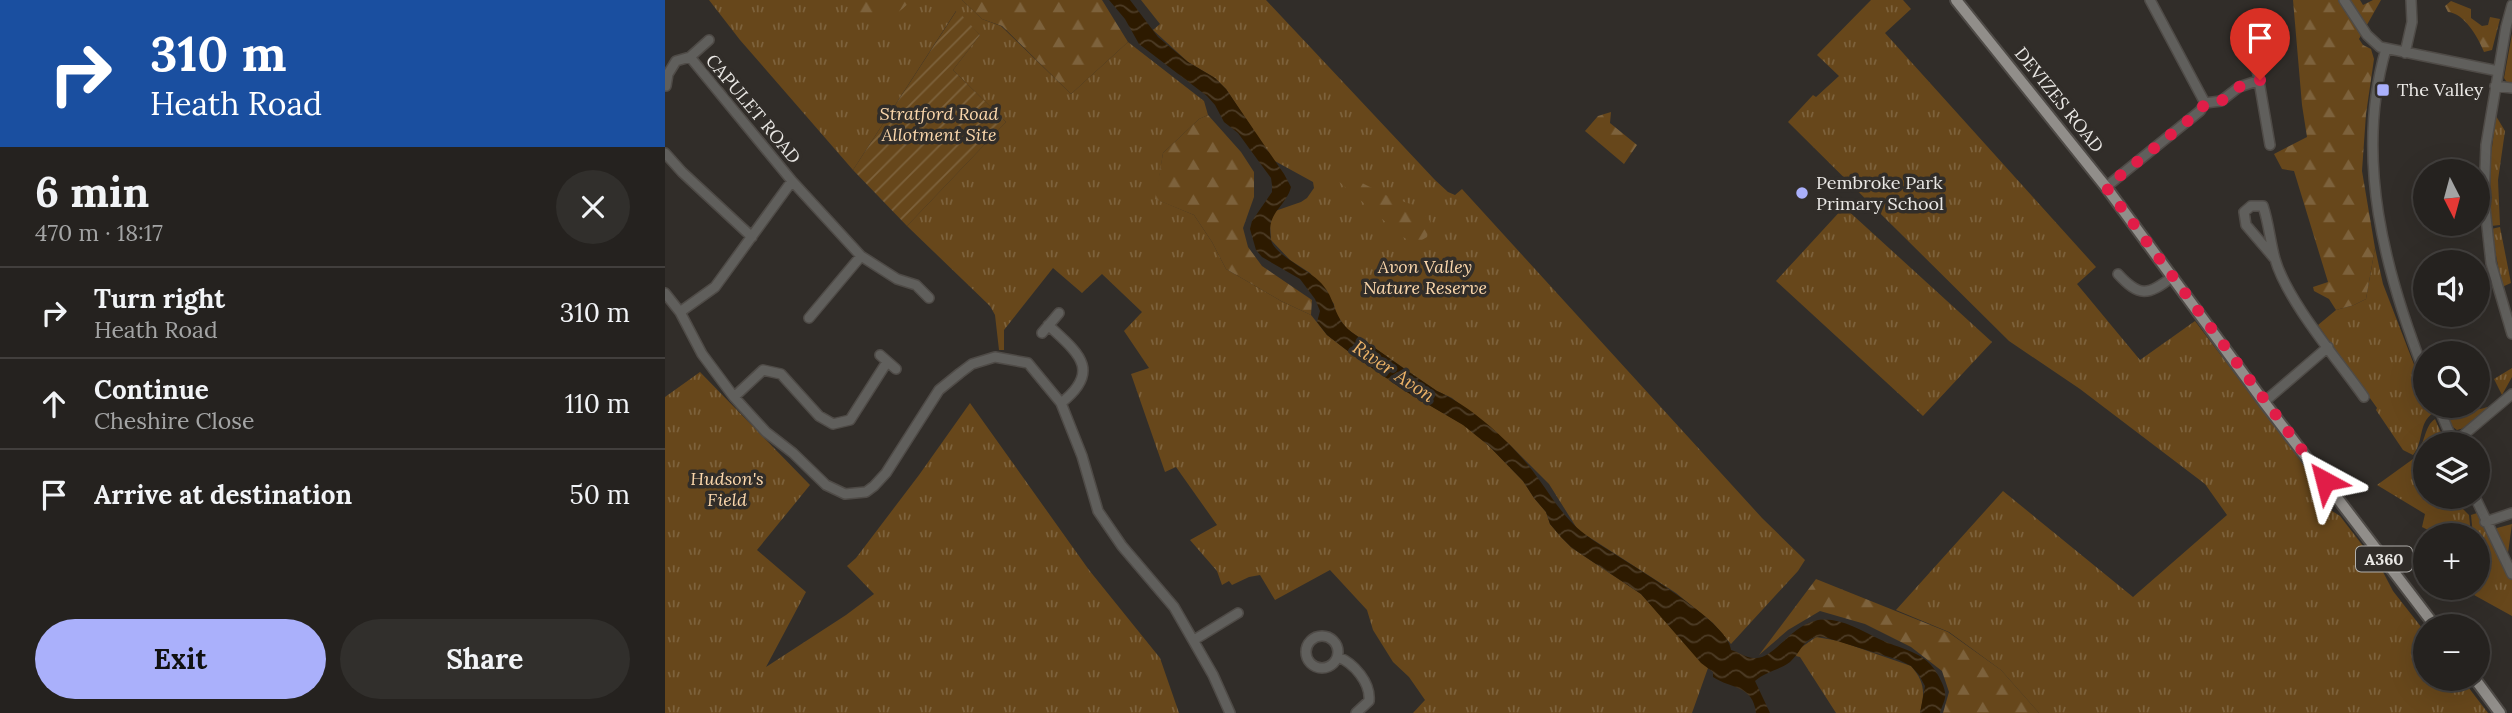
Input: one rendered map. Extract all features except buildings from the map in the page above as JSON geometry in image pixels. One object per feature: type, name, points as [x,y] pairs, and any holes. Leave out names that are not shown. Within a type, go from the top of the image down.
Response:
[{"type":"main road","name":"DEVIZES ROAD","points":[[1957,0],[2106,187],[2264,402],[2426,614]]},
{"type":"main road","points":[[2484,691],[2500,713]]},
{"type":"street","points":[[2150,0],[2205,103]]},
{"type":"street","points":[[2344,0],[2367,35],[2380,47],[2498,71]]},
{"type":"street","points":[[2405,54],[2412,22],[2411,0]]},
{"type":"street","points":[[2512,5],[2486,145],[2484,200],[2491,263],[2512,334]]},
{"type":"street","points":[[2249,23],[2270,145]]},
{"type":"street","points":[[690,57],[709,40]]},
{"type":"street","points":[[2386,49],[2379,77],[2373,138],[2378,212],[2390,272],[2414,341]]},
{"type":"street","name":"CAPULET ROAD","points":[[666,86],[668,74],[676,61],[690,57],[792,181],[861,256],[897,279],[916,285],[929,298]]},
{"type":"street","points":[[2205,103],[2221,101],[2239,87],[2260,80]]},
{"type":"street","points":[[2495,86],[2512,88]]},
{"type":"street","points":[[2106,187],[2200,111],[2205,103]]},
{"type":"street","points":[[665,153],[752,237]]},
{"type":"street","points":[[680,312],[715,287],[792,181]]},
{"type":"street","points":[[2275,259],[2245,225],[2244,212],[2251,206],[2263,206],[2270,225],[2275,259],[2288,290],[2364,397]]},
{"type":"street","points":[[809,318],[861,256]]},
{"type":"street","points":[[2118,274],[2139,292],[2154,290],[2172,277]]},
{"type":"street","points":[[665,293],[680,312],[702,354],[734,397],[766,432],[793,453],[826,485],[835,491],[854,495],[874,486],[886,473],[939,390],[972,364],[995,357],[1028,363],[1061,403],[1082,456],[1098,511],[1122,545],[1174,607],[1194,640],[1230,713]]},
{"type":"street","points":[[1059,313],[1045,329],[1074,349],[1083,366],[1082,382],[1075,392],[1061,403]]},
{"type":"street","points":[[2264,402],[2327,347]]},
{"type":"street","points":[[734,397],[763,370],[781,374],[819,416],[833,424],[851,420],[883,359],[896,369]]},
{"type":"street","points":[[2468,432],[2512,394]]},
{"type":"street","points":[[2480,509],[2512,574]]},
{"type":"street","points":[[2485,522],[2512,513]]},
{"type":"street","points":[[1194,640],[1238,613]]},
{"type":"street","points":[[1338,657],[1349,661],[1370,692],[1369,701],[1356,713]]},
{"type":"green space","points":[[709,0],[962,0],[982,19],[1001,26],[1071,94],[1128,42],[1204,101],[1208,115],[1199,119],[1163,153],[1156,199],[1194,215],[1226,269],[1311,315],[1327,335],[1349,352],[1405,391],[1464,425],[1488,445],[1523,481],[1561,537],[1572,548],[1641,594],[1708,668],[1692,713],[1413,713],[1425,700],[1409,677],[1393,662],[1373,630],[1367,610],[1330,570],[1275,600],[1260,575],[1232,585],[1229,581],[1222,585],[1217,571],[1190,540],[1217,525],[1176,467],[1165,472],[1131,374],[1149,368],[1124,331],[1142,312],[1102,274],[1082,293],[1053,268],[1004,330],[1004,350],[999,350],[995,315],[990,306],[907,226],[1006,122],[953,70],[980,35],[956,11],[853,170],[740,40]]},
{"type":"green space","points":[[848,0],[911,0],[894,15],[875,17],[859,15]]},
{"type":"green space","points":[[962,0],[1102,0],[1128,42],[1071,94],[1002,26],[982,19]]},
{"type":"green space","name":"Avon Valley Nature Reserve","points":[[1141,0],[1266,0],[1435,180],[1455,195],[1462,189],[1762,518],[1805,560],[1731,644],[1713,623],[1676,593],[1578,530],[1549,484],[1509,444],[1452,398],[1437,391],[1347,329],[1335,313],[1334,304],[1310,273],[1290,260],[1271,240],[1270,223],[1275,211],[1307,198],[1314,188],[1313,182],[1273,160],[1226,89],[1215,78],[1188,62],[1153,30],[1160,24]]},
{"type":"green space","points":[[1871,0],[1903,0],[1911,9],[1885,33],[2096,267],[2077,284],[2140,360],[2195,321],[2317,482],[2318,494],[2329,509],[2340,516],[2413,617],[2413,691],[2471,691],[2488,713],[2039,713],[2001,670],[1949,632],[1896,610],[2003,491],[2133,597],[2227,515],[2205,484],[2080,389],[2009,341],[1788,122],[1813,95],[1816,97],[1839,76],[1817,55]]},
{"type":"green space","points":[[2293,0],[2360,0],[2363,5],[2373,0],[2381,0],[2359,39],[2371,49],[2374,59],[2362,171],[2375,248],[2366,299],[2336,310],[2329,299],[2314,291],[2313,287],[2328,282],[2294,171],[2282,169],[2274,154],[2307,137]]},
{"type":"green space","points":[[2451,1],[2471,9],[2471,18],[2482,26],[2488,25],[2490,17],[2500,19],[2492,50],[2484,52],[2465,21],[2448,12],[2445,6]]},
{"type":"green space","name":"Stratford Road Allotment Site","points":[[957,10],[980,35],[953,70],[1006,122],[907,226],[853,170]]},
{"type":"green space","points":[[2512,34],[2512,84],[2508,84],[2504,78]]},
{"type":"green space","points":[[1611,112],[1610,123],[1637,145],[1624,164],[1585,131],[1598,116]]},
{"type":"green space","points":[[1208,115],[1241,152],[1254,172],[1254,197],[1243,228],[1248,247],[1262,266],[1312,300],[1311,315],[1226,269],[1194,215],[1155,199],[1163,153],[1199,119]]},
{"type":"green space","points":[[2496,116],[2505,131],[2498,180],[2500,225],[2491,226],[2490,163]]},
{"type":"green space","points":[[1342,173],[1392,198],[1414,205],[1430,221],[1427,237],[1415,244],[1403,237],[1336,179]]},
{"type":"green space","points":[[1844,207],[1992,342],[1923,416],[1776,281]]},
{"type":"green space","points":[[2500,227],[2511,283],[2502,287],[2491,229]]},
{"type":"green space","points":[[2375,248],[2383,284],[2413,362],[2413,418],[2427,418],[2422,432],[2413,432],[2413,455],[2403,450],[2377,408],[2318,325],[2336,310],[2366,299]]},
{"type":"green space","points":[[2512,368],[2512,377],[2502,395],[2494,379]]},
{"type":"green space","name":"Hudson's Field","points":[[700,372],[810,485],[757,550],[806,592],[766,667],[874,594],[847,566],[919,475],[970,403],[1089,570],[1160,658],[1179,713],[665,713],[665,397]]},
{"type":"green space","points":[[2447,418],[2477,418],[2457,430],[2450,425]]},
{"type":"green space","points":[[2435,419],[2441,432],[2427,432]]},
{"type":"green space","points":[[2413,459],[2413,507],[2377,485]]},
{"type":"green space","points":[[2417,509],[2463,509],[2469,515],[2470,523],[2423,523],[2425,514]]},
{"type":"green space","points":[[2477,513],[2482,523],[2472,523],[2471,515]]},
{"type":"green space","points":[[2512,524],[2508,553],[2496,530]]},
{"type":"green space","points":[[2490,538],[2512,580],[2512,616],[2483,600],[2490,600]]},
{"type":"green space","points":[[1816,579],[1948,632],[2001,670],[2039,713],[1943,713],[1949,692],[1942,671],[1911,647],[1865,624],[1820,611],[1788,630],[1759,655]]},
{"type":"green space","points":[[1816,637],[1839,641],[1911,666],[1923,688],[1920,713],[1836,713],[1800,657],[1796,656],[1799,649]]},
{"type":"water","name":"River Avon","points":[[1109,0],[1130,0],[1158,37],[1188,62],[1215,78],[1226,89],[1284,174],[1291,187],[1273,217],[1270,231],[1273,245],[1278,251],[1324,287],[1345,326],[1437,391],[1462,405],[1498,433],[1580,530],[1693,606],[1726,637],[1731,650],[1746,656],[1763,657],[1809,623],[1834,620],[1924,658],[1937,672],[1945,692],[1940,713],[1920,713],[1925,686],[1911,666],[1824,637],[1807,641],[1790,662],[1755,681],[1770,713],[1756,713],[1751,697],[1746,692],[1713,677],[1713,672],[1701,663],[1641,594],[1572,548],[1561,537],[1523,481],[1488,445],[1463,425],[1405,391],[1327,335],[1317,322],[1320,311],[1315,299],[1300,279],[1262,257],[1256,250],[1250,229],[1252,221],[1272,192],[1271,178],[1238,133],[1224,122],[1207,96],[1139,44],[1125,19]]},
{"type":"place","name":"The Valley","points":[[2383,90]]},
{"type":"place","name":"Pembroke Park Primary School","points":[[1802,193]]},
{"type":"route","points":[[2260,80],[2239,87],[2221,101],[2205,103],[2200,111],[2106,187],[2325,481]]}]
